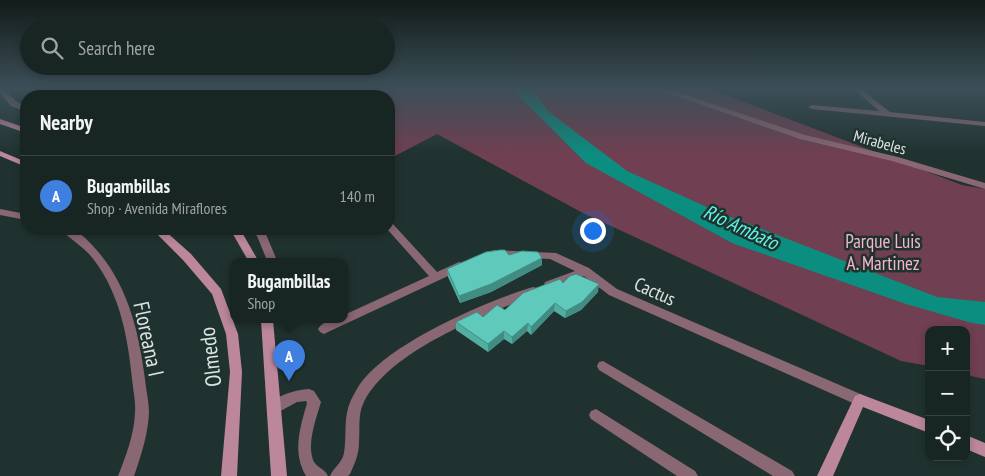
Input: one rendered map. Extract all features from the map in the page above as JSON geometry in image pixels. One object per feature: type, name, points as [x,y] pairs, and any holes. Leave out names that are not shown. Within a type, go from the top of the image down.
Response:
[{"type":"main road","points":[[0,121],[20,129]]},
{"type":"main road","points":[[0,153],[20,162]]},
{"type":"main road","name":"Olmedo","points":[[163,235],[187,257],[217,292],[232,334],[236,372],[229,476]]},
{"type":"main road","points":[[238,235],[252,258]]},
{"type":"main road","points":[[267,323],[279,476]]},
{"type":"main road","points":[[825,476],[860,400],[925,425]]},
{"type":"main road","points":[[970,444],[985,450]]},
{"type":"street","name":"Mirabeles","points":[[728,111],[803,137],[895,159],[985,186]]},
{"type":"street","points":[[857,111],[985,124]]},
{"type":"street","points":[[883,111],[886,114]]},
{"type":"street","points":[[0,212],[20,217]]},
{"type":"street","points":[[395,232],[435,276]]},
{"type":"street","name":"Floreana I","points":[[75,235],[89,245],[97,255],[114,284],[130,322],[135,346],[142,410],[138,438],[126,476]]},
{"type":"street","points":[[262,235],[271,258]]},
{"type":"street","name":"Cactus","points":[[484,255],[500,253],[552,256],[584,271],[613,292],[860,400]]},
{"type":"street","points":[[348,318],[435,276],[469,262]]},
{"type":"street","points":[[338,476],[344,471],[351,456],[356,405],[363,390],[394,358],[453,324],[584,271]]},
{"type":"street","points":[[324,330],[338,323]]},
{"type":"street","points":[[603,366],[787,476]]},
{"type":"street","points":[[275,408],[295,396],[309,395],[314,402],[305,438],[306,464],[313,474],[320,476]]},
{"type":"street","points":[[596,415],[690,476]]},
{"type":"green space","name":"Parque Luis A. Martinez","points":[[395,111],[768,111],[962,185],[985,189],[985,379],[970,376],[970,326],[925,326],[925,365],[901,361],[581,212],[437,134],[395,156]]},
{"type":"water","name":"Río Ambato","points":[[534,111],[548,111],[627,171],[718,212],[937,297],[985,302],[985,325],[906,304],[732,243],[586,163]]},
{"type":"building","points":[[505,250],[509,255],[522,251],[538,252],[542,258],[491,284],[459,296],[447,269],[486,252]]},
{"type":"building","points":[[576,274],[599,284],[582,302],[566,311],[555,303],[531,327],[528,323],[512,337],[504,331],[488,344],[456,322],[477,312],[483,317],[497,305],[505,310],[523,293],[560,279],[563,283],[570,276]]},
{"type":"place","name":"Bugambillas","points":[[289,381]]}]
